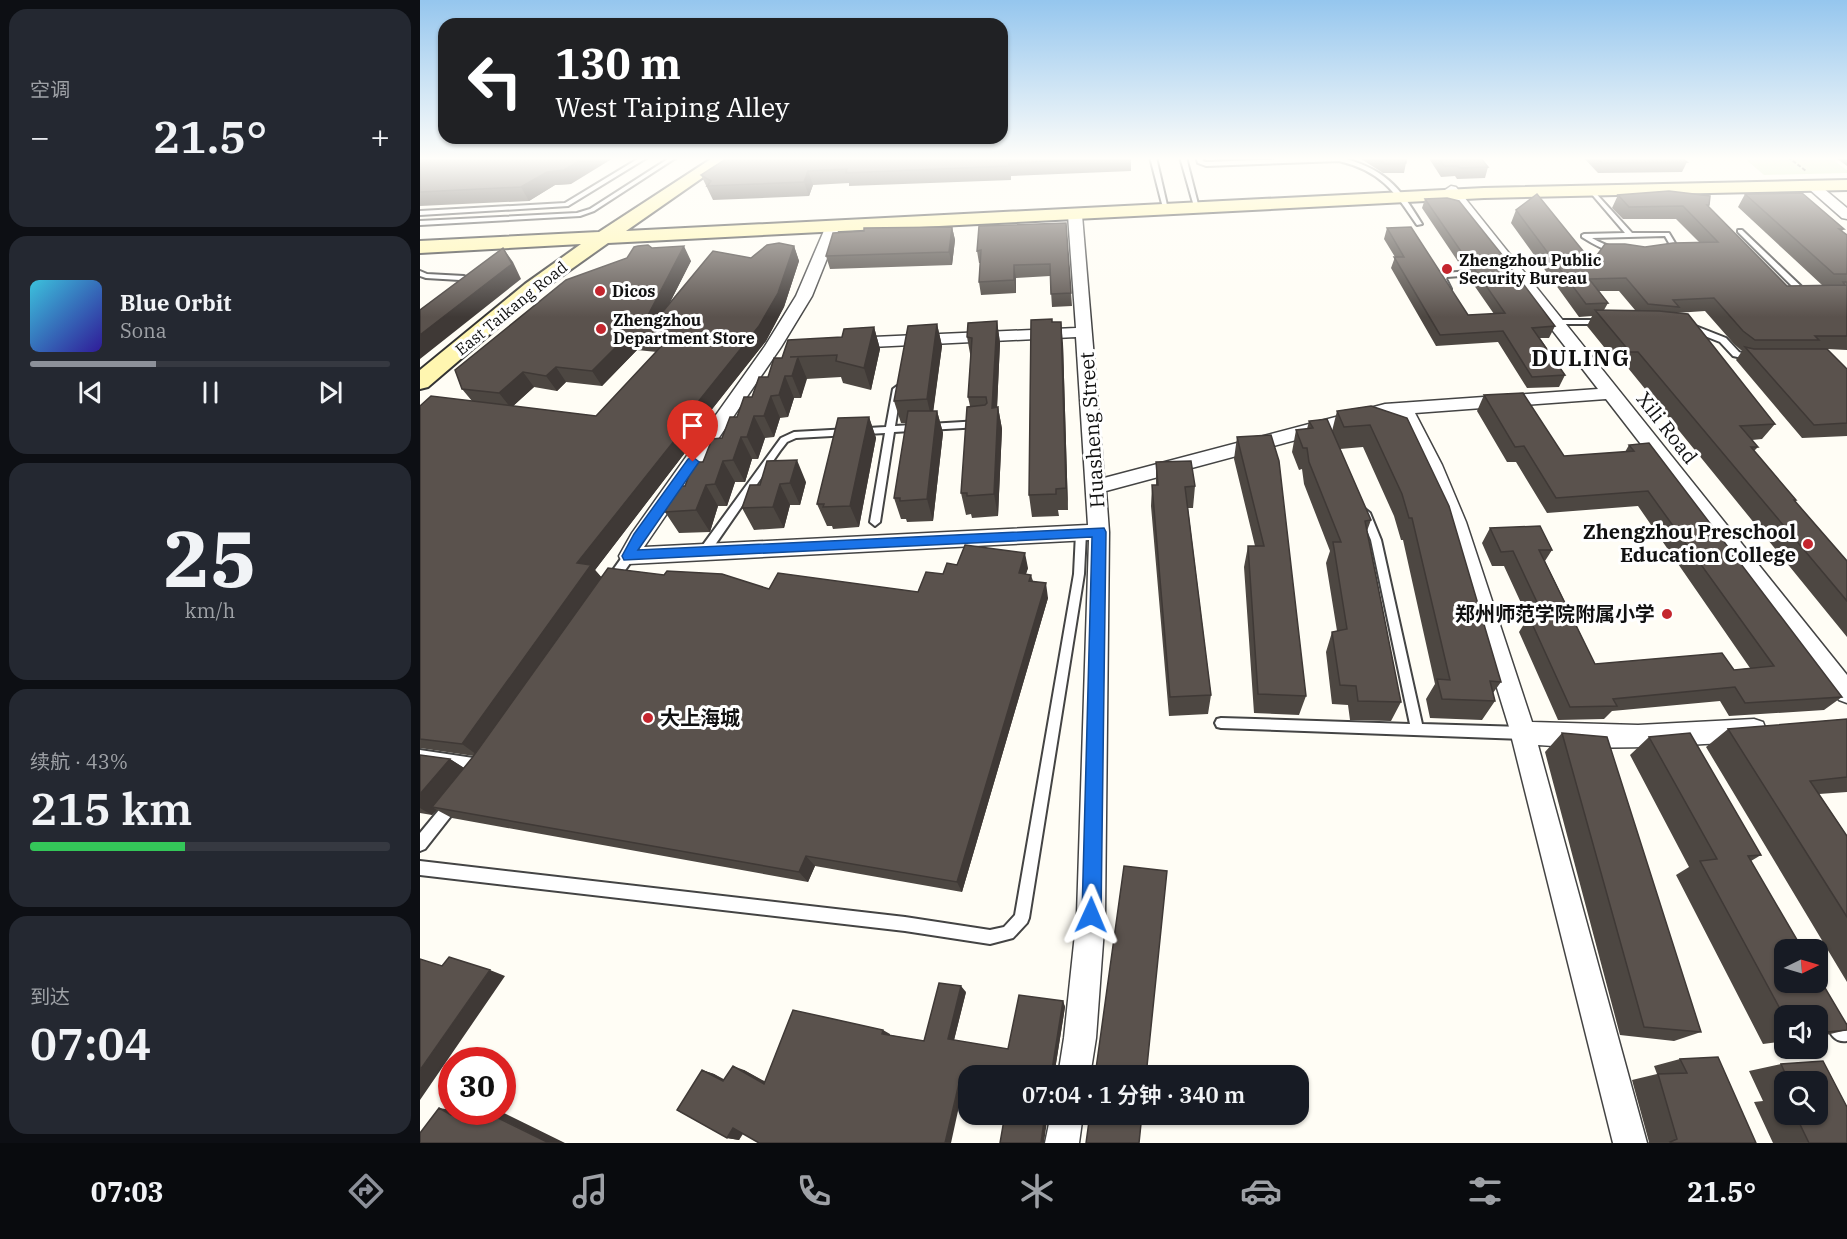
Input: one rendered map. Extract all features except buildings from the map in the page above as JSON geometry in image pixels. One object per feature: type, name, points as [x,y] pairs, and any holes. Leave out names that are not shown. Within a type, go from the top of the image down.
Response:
[{"type":"main road","name":"East Taikang Road","points":[[420,382],[532,288],[645,210]]},
{"type":"main road","points":[[420,247],[610,234],[1048,210]]},
{"type":"main road","points":[[420,241],[833,226],[1151,210]]},
{"type":"street","name":"Xili Road","points":[[1466,210],[1509,271],[1555,322],[1847,693]]},
{"type":"street","name":"Huasheng Street","points":[[1075,215],[1095,487],[1090,532],[1091,915],[1076,1065]]},
{"type":"street","points":[[629,556],[639,538],[773,347],[804,296],[833,226]]},
{"type":"street","points":[[833,344],[1084,332]]},
{"type":"street","points":[[773,347],[797,346]]},
{"type":"street","points":[[1095,487],[1384,410],[1611,393]]},
{"type":"street","points":[[1403,408],[1433,465],[1456,522],[1523,734],[1630,1143]]},
{"type":"street","points":[[629,556],[1090,532]]},
{"type":"street","points":[[1523,734],[1672,741],[1780,728]]},
{"type":"street","points":[[1062,1143],[1065,1125]]},
{"type":"lane","points":[[420,213],[469,210]]},
{"type":"lane","points":[[420,223],[578,215],[591,210]]},
{"type":"lane","points":[[1410,210],[1419,224]]},
{"type":"lane","points":[[1609,210],[1629,235]]},
{"type":"lane","points":[[1740,231],[1803,292],[1814,292]]},
{"type":"lane","points":[[1667,234],[1672,243],[1665,252],[1640,256],[1615,251],[1584,236],[1618,235],[1629,235],[1667,234]]},
{"type":"lane","points":[[1454,299],[1442,279],[1444,275],[1493,272]]},
{"type":"lane","points":[[422,276],[464,278],[460,288],[452,294]]},
{"type":"lane","points":[[1555,322],[1610,322]]},
{"type":"lane","points":[[1684,326],[1718,337],[1736,354],[1744,358],[1761,358]]},
{"type":"lane","points":[[875,522],[900,375]]},
{"type":"lane","points":[[704,552],[784,440],[794,435],[986,423]]},
{"type":"lane","points":[[1360,500],[1376,540],[1417,730]]},
{"type":"lane","points":[[420,868],[905,924],[990,937],[1008,933],[1022,918],[1079,574],[1090,532]]},
{"type":"lane","points":[[602,594],[629,556]]},
{"type":"lane","points":[[1221,723],[1523,734]]},
{"type":"lane","points":[[420,756],[483,765]]},
{"type":"lane","points":[[420,844],[462,791]]},
{"type":"lane","points":[[1828,1014],[1840,1034],[1847,1033]]},
{"type":"place","name":"Zhengzhou Public Security Bureau","points":[[1447,269]]},
{"type":"place","name":"Dicos","points":[[600,291]]},
{"type":"place","name":"Zhengzhou Department Store","points":[[601,329]]},
{"type":"place","name":"Zhengzhou Preschool Education College","points":[[1808,544]]},
{"type":"place","name":"郑州师范学院附属小学","points":[[1667,614]]},
{"type":"place","name":"大上海城","points":[[648,718]]},
{"type":"district","name":"DULING","points":[[1581,358]]},
{"type":"route","points":[[693,462],[639,538],[629,556],[1099,532],[1091,915]]}]
